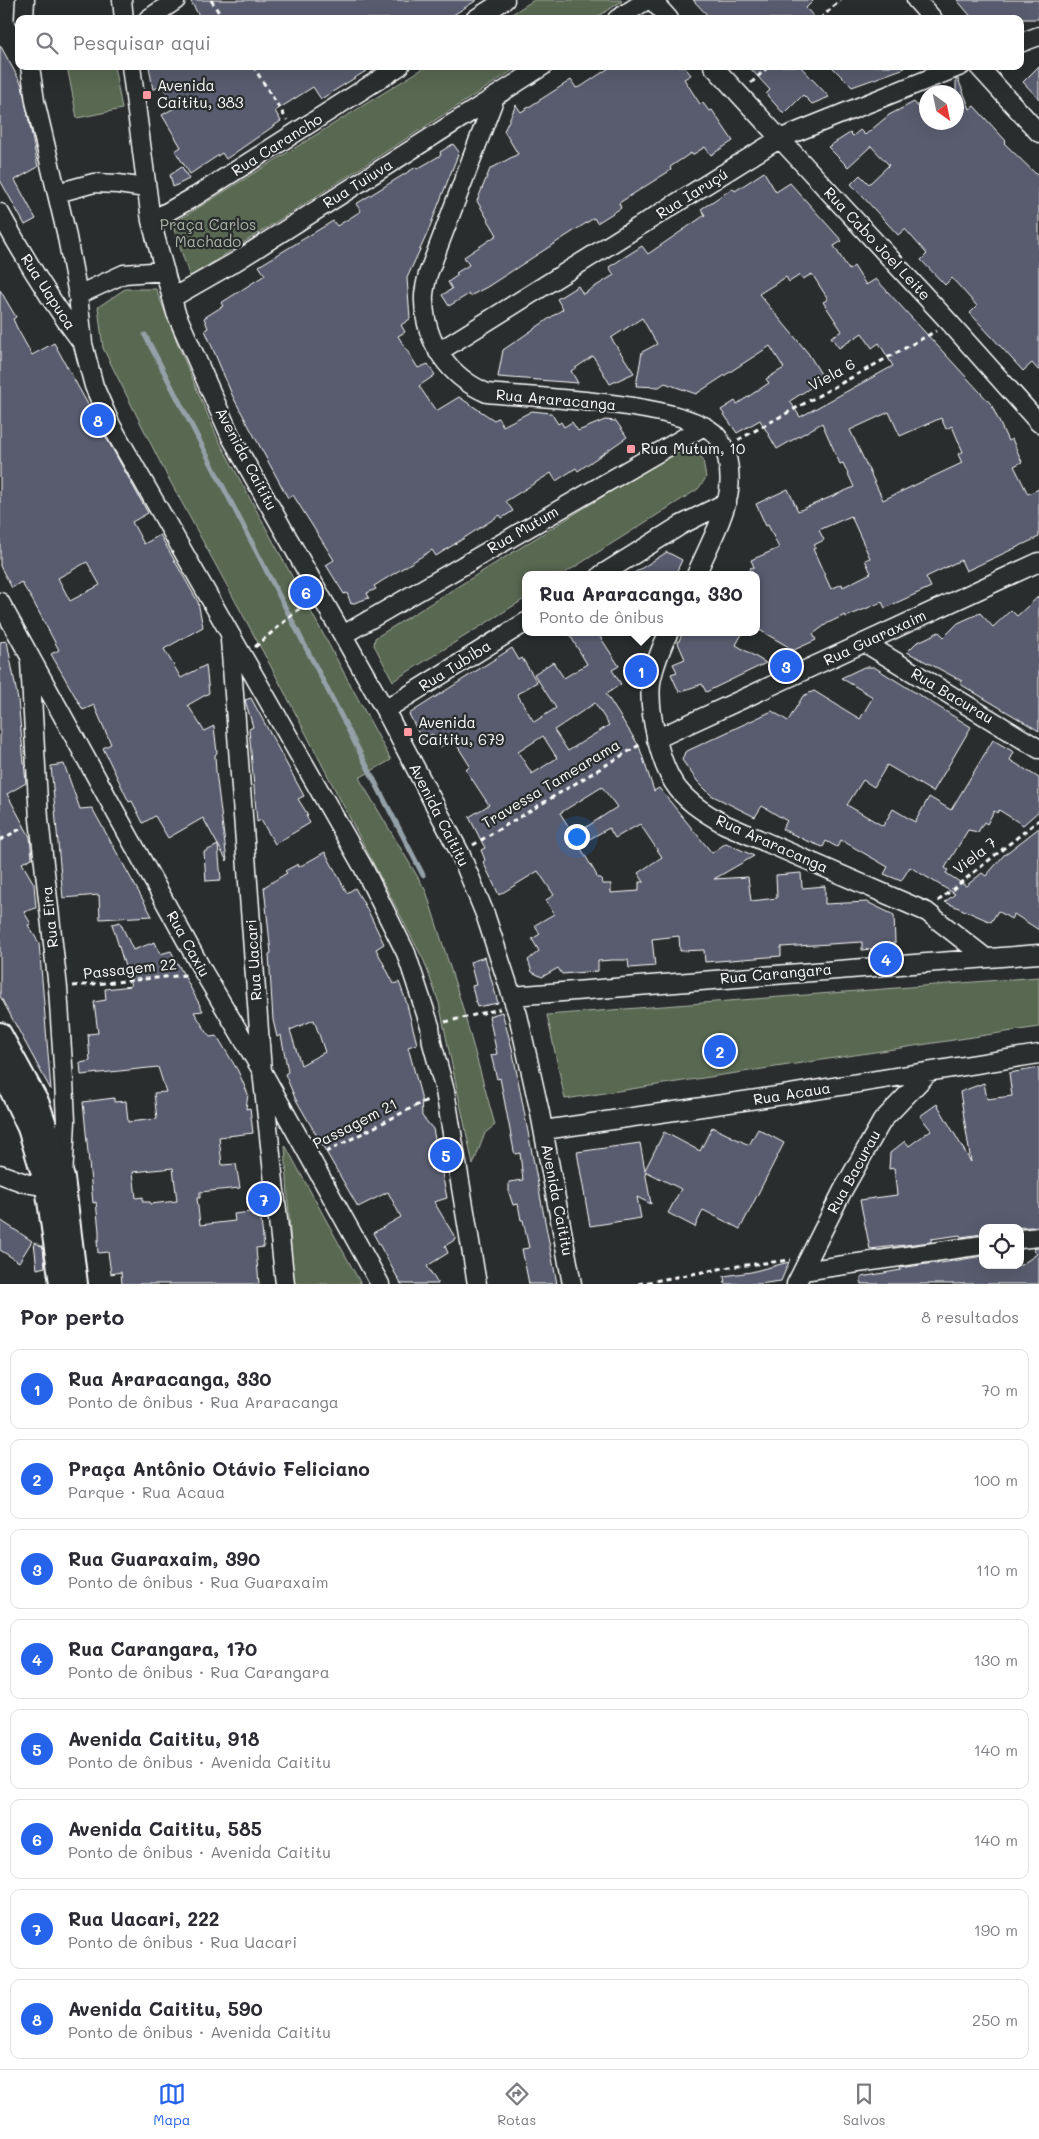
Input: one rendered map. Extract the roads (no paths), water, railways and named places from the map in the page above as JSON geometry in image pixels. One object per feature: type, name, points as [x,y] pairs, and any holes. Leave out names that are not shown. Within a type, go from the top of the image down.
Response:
[{"type":"street","points":[[24,15],[25,0]]},
{"type":"street","points":[[122,0],[124,15]]},
{"type":"street","points":[[154,15],[176,0]]},
{"type":"street","points":[[481,15],[505,0]]},
{"type":"street","points":[[623,15],[647,0]]},
{"type":"street","points":[[652,0],[665,15]]},
{"type":"street","points":[[916,0],[929,15]]},
{"type":"street","points":[[1024,42],[1039,36]]},
{"type":"street","points":[[31,70],[35,101],[57,193],[78,295],[83,344],[94,386],[111,425],[363,868],[406,953],[430,1026],[432,1044],[445,1091],[477,1284]]},
{"type":"street","name":"Avenida Caititu","points":[[131,70],[151,221],[176,313],[231,437],[385,710],[460,853],[485,914],[514,1001],[544,1130],[572,1284]]},
{"type":"street","name":"Rua Carancho","points":[[151,221],[196,196],[394,70]]},
{"type":"street","name":"Rua Tuiuva","points":[[172,298],[235,262],[537,70]]},
{"type":"street","name":"Rua Cabo Joel Leite","points":[[717,70],[950,323],[1039,423]]},
{"type":"street","name":"Rua Iaruçú","points":[[438,352],[779,139],[951,70]]},
{"type":"street","points":[[982,70],[1039,133]]},
{"type":"street","name":"Rua Araracanga","points":[[495,97],[428,274],[423,300],[427,326],[438,352],[457,376],[486,393],[630,407],[671,415],[704,426],[715,434],[724,448],[729,466],[729,489],[727,502],[698,571]]},
{"type":"street","points":[[57,193],[94,183],[146,188]]},
{"type":"street","name":"Rua Uapuca","points":[[0,213],[55,308],[83,344]]},
{"type":"street","points":[[78,295],[124,274],[165,271]]},
{"type":"street","name":"Rua Mutum","points":[[343,635],[704,426]]},
{"type":"street","points":[[607,571],[681,525],[727,502]]},
{"type":"street","name":"Rua Guaraxaim","points":[[656,739],[1039,562]]},
{"type":"street","name":"Rua Caxiu","points":[[0,602],[204,973],[312,1159],[380,1284]]},
{"type":"street","name":"Rua Tubiba","points":[[385,710],[522,624]]},
{"type":"street","name":"Rua Uacari","points":[[230,635],[262,1071],[285,1284]]},
{"type":"street","name":"Rua Araracanga","points":[[668,636],[651,683],[656,739],[664,764],[677,788],[695,806],[724,824],[927,912],[986,958]]},
{"type":"street","name":"Rua Bacurau","points":[[865,643],[1039,749]]},
{"type":"street","name":"Rua Eira","points":[[30,656],[39,819],[58,988],[66,1121],[55,1182]]},
{"type":"street","name":"Rua Carangara","points":[[514,1001],[1039,954]]},
{"type":"street","points":[[0,1034],[38,1104],[76,1284]]},
{"type":"street","name":"Rua Acaua","points":[[544,1130],[1039,1054]]},
{"type":"street","points":[[0,1066],[55,1182],[61,1284]]},
{"type":"street","name":"Rua Bacurau","points":[[803,1271],[843,1190],[882,1121],[929,1072]]},
{"type":"street","points":[[0,1174],[25,1183],[55,1182]]},
{"type":"street","points":[[1024,1239],[1039,1237]]},
{"type":"street","points":[[803,1271],[979,1246]]},
{"type":"waterway","points":[[145,335],[423,875]]},
{"type":"place","name":"Avenida Caititu, 383","points":[[147,95]]},
{"type":"place","name":"Avenida Caititu, 590","points":[[98,420]]},
{"type":"place","name":"Rua Mutum, 10","points":[[631,449]]},
{"type":"place","name":"Avenida Caititu, 585","points":[[306,592]]},
{"type":"place","name":"Rua Guaraxaim, 390","points":[[786,666]]},
{"type":"place","name":"Rua Araracanga, 330","points":[[641,671]]},
{"type":"place","name":"Avenida Caititu, 679","points":[[408,732]]},
{"type":"place","name":"Rua Carangara, 170","points":[[886,959]]},
{"type":"place","name":"Praça Antônio Otávio Feliciano","points":[[720,1051]]},
{"type":"place","name":"Avenida Caititu, 918","points":[[446,1155]]},
{"type":"place","name":"Rua Uacari, 222","points":[[264,1199]]},
{"type":"park label","name":"Praça Carlos Machado","points":[[208,234]]}]
